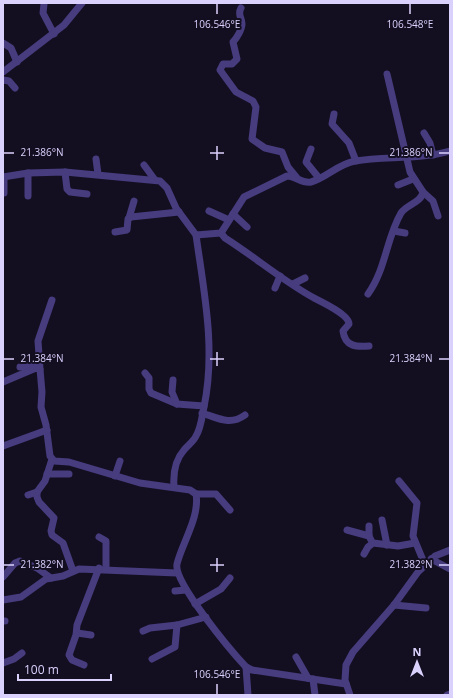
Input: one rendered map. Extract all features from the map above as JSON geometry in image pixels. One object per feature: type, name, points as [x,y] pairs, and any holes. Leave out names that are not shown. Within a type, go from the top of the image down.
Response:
[{"type":"street","points":[[3,72],[54,34],[64,25],[82,3]]},
{"type":"street","points":[[44,4],[44,18],[54,34]]},
{"type":"street","points":[[241,8],[239,14],[242,25],[233,42],[237,59],[232,64],[223,64],[220,70],[236,92],[255,104],[256,107],[252,139],[265,148],[282,152],[288,167],[299,180]]},
{"type":"street","points":[[3,43],[11,48],[17,62]]},
{"type":"street","points":[[387,74],[406,156],[414,179],[423,192],[433,201],[438,216]]},
{"type":"street","points":[[3,80],[9,81],[15,88]]},
{"type":"street","points":[[334,114],[332,120],[333,126],[349,143],[356,161]]},
{"type":"street","points":[[424,133],[430,143],[433,155]]},
{"type":"street","points":[[311,149],[306,162],[319,178]]},
{"type":"street","points":[[221,233],[240,201],[248,194],[287,176],[311,182],[342,165],[356,161],[433,155],[450,151]]},
{"type":"street","points":[[96,159],[98,174]]},
{"type":"street","points":[[144,165],[155,180]]},
{"type":"street","points":[[65,172],[67,189],[70,192],[87,194]]},
{"type":"street","points":[[4,193],[3,177],[28,174],[65,172],[160,181],[167,188],[179,212],[196,235],[210,351],[203,410],[196,438],[181,453],[176,464],[173,474],[174,487]]},
{"type":"street","points":[[28,174],[28,196]]},
{"type":"street","points":[[398,185],[414,179]]},
{"type":"street","points":[[368,294],[380,276],[394,231],[402,212],[420,199],[423,192]]},
{"type":"street","points":[[115,232],[127,230],[134,201]]},
{"type":"street","points":[[209,211],[231,217],[247,228]]},
{"type":"street","points":[[129,218],[179,212]]},
{"type":"street","points":[[394,231],[405,232]]},
{"type":"street","points":[[196,235],[221,233]]},
{"type":"street","points":[[221,233],[225,238],[280,276],[348,319],[349,324],[343,331],[343,335],[352,346],[369,346]]},
{"type":"street","points":[[275,288],[280,276]]},
{"type":"street","points":[[293,284],[305,278]]},
{"type":"street","points":[[28,495],[37,492],[45,481],[52,459],[41,404],[42,392],[38,341],[52,300]]},
{"type":"street","points":[[20,366],[40,367]]},
{"type":"street","points":[[3,382],[40,367]]},
{"type":"street","points":[[145,373],[149,378],[149,389],[151,393],[177,404],[203,410],[231,421],[238,420],[245,415]]},
{"type":"street","points":[[172,380],[172,392],[177,404]]},
{"type":"street","points":[[41,404],[49,396]]},
{"type":"street","points":[[3,446],[47,430]]},
{"type":"street","points":[[52,459],[140,483],[190,490],[196,494],[216,494],[230,510]]},
{"type":"street","points":[[115,476],[120,461]]},
{"type":"street","points":[[48,474],[69,474]]},
{"type":"street","points":[[399,481],[417,504],[413,528],[415,543],[428,562],[450,570]]},
{"type":"street","points":[[37,492],[39,502],[54,518],[51,531],[52,535],[63,543],[73,572]]},
{"type":"street","points":[[196,494],[192,524],[177,564],[177,573],[195,604],[246,667],[252,670],[346,684]]},
{"type":"street","points":[[382,520],[387,545]]},
{"type":"street","points":[[369,526],[369,536],[373,543]]},
{"type":"street","points":[[347,530],[369,536]]},
{"type":"street","points":[[84,665],[72,660],[69,655],[77,633],[78,625],[102,569],[106,541],[99,537]]},
{"type":"street","points":[[364,554],[368,547],[373,543],[398,546],[415,543]]},
{"type":"street","points":[[350,695],[346,684],[346,665],[353,652],[394,605],[428,562],[450,550]]},
{"type":"street","points":[[3,577],[15,563],[20,561],[37,568],[51,578]]},
{"type":"street","points":[[3,600],[24,595],[42,582],[83,568],[177,573]]},
{"type":"street","points":[[195,604],[221,589],[230,578]]},
{"type":"street","points":[[175,591],[186,590]]},
{"type":"street","points":[[394,605],[426,608]]},
{"type":"street","points":[[143,631],[154,627],[177,625],[206,617]]},
{"type":"street","points":[[152,659],[175,647],[177,625]]},
{"type":"street","points":[[77,633],[91,635]]},
{"type":"street","points":[[3,663],[14,659],[22,653]]},
{"type":"street","points":[[296,657],[311,679],[315,695]]},
{"type":"street","points":[[246,667],[248,695]]}]
